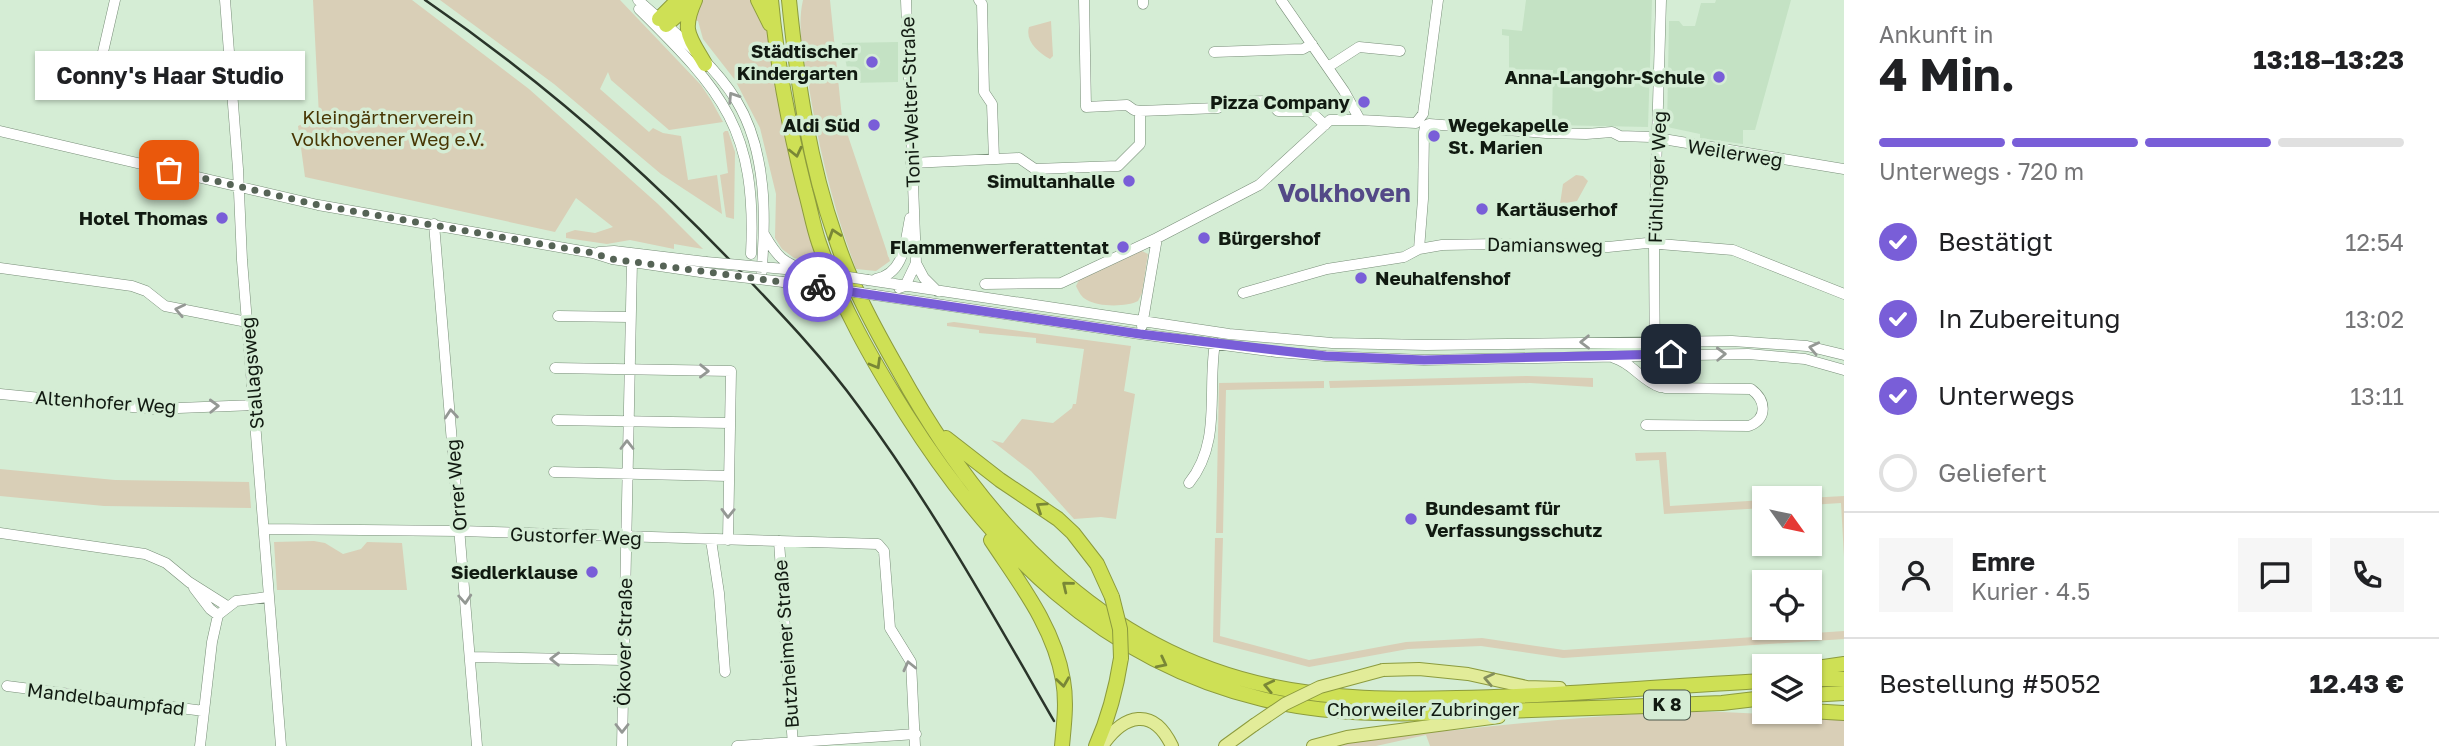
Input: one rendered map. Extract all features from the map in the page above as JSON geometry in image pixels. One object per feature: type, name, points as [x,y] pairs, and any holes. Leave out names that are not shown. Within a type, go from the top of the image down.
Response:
[{"type":"highway","points":[[660,25],[678,0]]},
{"type":"highway","points":[[660,25],[695,0]]},
{"type":"highway","points":[[695,0],[687,22],[688,35],[705,64]]},
{"type":"highway","points":[[758,0],[775,37]]},
{"type":"highway","name":"Chorweiler Zubringer","points":[[771,0],[784,97],[818,240],[837,289],[862,339],[889,388],[962,494],[1026,566],[1079,614],[1138,652],[1176,671],[1263,699],[1303,706],[1371,713],[1611,707]]},
{"type":"highway","name":"Chorweiler Zubringer","points":[[789,0],[808,134],[836,242],[879,336],[917,405],[980,495],[1036,558],[1062,582],[1111,619],[1145,640],[1200,666],[1271,687],[1367,698],[1522,697],[1606,691]]},
{"type":"highway","points":[[793,43],[797,0]]},
{"type":"highway","points":[[917,405],[962,452],[1058,519],[1073,533],[1097,564],[1112,597],[1120,629],[1121,659],[1116,692],[1096,746]]},
{"type":"highway","points":[[962,494],[1032,603],[1057,652],[1064,682],[1066,710],[1062,746]]},
{"type":"highway","points":[[1822,667],[1844,664]]},
{"type":"highway","name":"K 8","points":[[1715,684],[1752,678]]},
{"type":"highway","points":[[1822,679],[1844,679]]},
{"type":"highway","name":"K 8","points":[[1606,691],[1752,682]]},
{"type":"highway","points":[[1822,694],[1844,693]]},
{"type":"highway","name":"K 8","points":[[1611,707],[1752,699]]},
{"type":"highway","name":"K 8","points":[[1722,703],[1752,706]]},
{"type":"highway","points":[[1822,712],[1844,713]]},
{"type":"main road","name":"K 8","points":[[1225,746],[1285,705],[1320,687],[1383,670],[1419,669],[1468,674],[1527,687],[1606,691]]},
{"type":"main road","name":"K 8","points":[[1313,746],[1347,737],[1428,725],[1611,707]]},
{"type":"main road","points":[[1102,746],[1112,731],[1128,721],[1144,719],[1166,734],[1172,746]]},
{"type":"street","points":[[100,65],[115,0]]},
{"type":"street","name":"Stallagsweg","points":[[225,0],[247,322],[281,746]]},
{"type":"street","points":[[631,0],[705,64],[736,101],[758,158],[762,195],[765,265],[755,279]]},
{"type":"street","points":[[638,0],[711,86],[735,125],[746,157],[750,266],[755,279]]},
{"type":"street","name":"Toni-Welter-Straße","points":[[905,286],[916,264],[906,0]]},
{"type":"street","points":[[979,0],[982,5],[984,92],[992,104],[994,159]]},
{"type":"street","points":[[1084,0],[1086,107],[1127,105],[1134,110],[1218,108],[1223,102],[1269,101],[1278,111],[1310,111],[1325,125]]},
{"type":"street","points":[[1281,0],[1328,66],[1360,120]]},
{"type":"street","points":[[985,284],[1061,283],[1157,238],[1259,184],[1325,125],[1337,119],[1413,124],[1420,120],[1438,0]]},
{"type":"street","name":"Fühlinger Weg","points":[[1661,0],[1653,354],[1657,383],[1665,388]]},
{"type":"street","points":[[1214,52],[1303,49],[1312,44]]},
{"type":"street","points":[[1328,66],[1359,47],[1400,51]]},
{"type":"street","points":[[911,163],[1021,159],[1035,169],[1118,166],[1139,144],[1140,110]]},
{"type":"street","name":"Weilerweg","points":[[1419,249],[1424,126],[1429,124],[1546,133],[1612,132],[1620,136],[1658,139],[1844,169]]},
{"type":"street","points":[[0,131],[318,205],[593,253],[612,259],[629,257],[765,265],[1235,334],[1379,345],[1653,341],[1783,343],[1844,355]]},
{"type":"street","name":"Toni-Welter-Straße","points":[[905,286],[901,274],[913,203]]},
{"type":"street","name":"Orrer Weg","points":[[434,224],[477,746]]},
{"type":"street","points":[[764,234],[787,264],[809,272]]},
{"type":"street","points":[[1140,334],[1157,238]]},
{"type":"street","name":"Damiansweg","points":[[1243,293],[1327,269],[1404,257],[1419,249],[1452,245],[1608,247],[1654,243],[1733,250],[1844,295]]},
{"type":"street","name":"Toni-Welter-Straße","points":[[869,280],[887,276],[894,271],[904,251]]},
{"type":"street","points":[[629,257],[714,274],[1277,352],[1397,360],[1748,354],[1786,356],[1844,370]]},
{"type":"street","name":"Ökover Straße","points":[[622,746],[629,257]]},
{"type":"street","points":[[916,264],[924,278],[937,291]]},
{"type":"street","points":[[0,268],[132,286],[146,290],[164,306],[247,322]]},
{"type":"street","points":[[875,295],[905,286]]},
{"type":"street","points":[[905,286],[911,296],[921,302]]},
{"type":"street","points":[[558,316],[629,317]]},
{"type":"street","points":[[1189,483],[1199,470],[1211,435],[1215,343]]},
{"type":"street","points":[[1679,388],[1667,377],[1667,372],[1684,354]]},
{"type":"street","points":[[1610,356],[1623,360],[1649,382],[1665,388],[1751,389],[1760,396],[1763,403],[1759,420],[1749,426],[1646,425]]},
{"type":"street","points":[[555,368],[731,371],[727,540]]},
{"type":"street","name":"Altenhofer Weg","points":[[0,394],[153,409],[255,405]]},
{"type":"street","points":[[557,420],[729,423]]},
{"type":"street","points":[[554,472],[728,475]]},
{"type":"street","name":"Gustorfer Weg","points":[[264,529],[460,531],[878,544],[884,551],[890,628],[911,662],[916,734]]},
{"type":"street","points":[[0,533],[145,554],[166,564],[227,606]]},
{"type":"street","points":[[712,540],[725,671]]},
{"type":"street","name":"Butzheimer Straße","points":[[779,541],[793,744]]},
{"type":"street","points":[[189,582],[218,615]]},
{"type":"street","points":[[200,746],[218,615],[236,601],[268,597]]},
{"type":"street","points":[[470,657],[623,660]]},
{"type":"street","name":"Mandelbaumpfad","points":[[8,686],[204,711]]},
{"type":"street","points":[[737,746],[854,742],[916,734],[915,746]]},
{"type":"shaded area","points":[[1526,0],[1652,0],[1648,127],[1552,125],[1553,70],[1509,69],[1509,36],[1502,35],[1502,29],[1522,31]]},
{"type":"shaded area","name":"Anna-Langohr-Schule","points":[[1716,0],[1791,0],[1755,130],[1743,130],[1743,144],[1700,138],[1700,134],[1667,127],[1669,21],[1679,21],[1683,26],[1695,26],[1701,3],[1715,3]]},
{"type":"shaded area","name":"Städtischer Kindergarten","points":[[898,42],[898,82],[850,83],[842,43]]},
{"type":"green space","name":"Kleingärtnerverein Volkhovener Weg e.V.","points":[[313,0],[412,0],[529,89],[658,204],[703,249],[674,244],[674,249],[630,240],[607,244],[566,238],[566,233],[575,230],[595,233],[613,227],[576,198],[555,232],[305,177],[298,126],[319,116]]},
{"type":"green space","points":[[440,0],[620,0],[701,85],[723,122],[669,130],[611,80],[608,72],[600,89],[649,132],[653,128],[681,136],[688,180],[717,175],[722,214],[661,174],[554,84]]},
{"type":"green space","points":[[700,0],[754,0],[768,30],[795,181],[821,264],[794,258],[782,249],[775,238],[776,194],[760,128],[735,80],[703,39],[698,21],[692,20]]},
{"type":"green space","points":[[803,0],[830,0],[842,118],[890,261],[876,271],[856,269],[833,200],[816,129],[803,50]]},
{"type":"green space","points":[[1051,21],[1053,56],[1050,59],[1034,46],[1028,32],[1029,27]]},
{"type":"green space","points":[[728,131],[735,152],[734,219],[726,217],[720,175],[728,173],[723,133]]},
{"type":"green space","points":[[1576,175],[1583,176],[1588,181],[1577,201],[1560,204],[1563,184]]},
{"type":"green space","points":[[1140,250],[1148,254],[1142,293],[1138,301],[1105,305],[1082,296],[1076,286],[1080,278]]},
{"type":"green space","points":[[947,323],[1131,346],[1124,391],[1135,394],[1116,519],[1074,519],[1031,471],[991,440],[1003,443],[1022,419],[1053,423],[1072,408],[1073,404],[1076,404],[1084,349],[1036,343],[1036,338],[979,333],[979,330],[947,326]]},
{"type":"green space","points":[[1527,376],[1593,378],[1593,387],[1530,383],[1330,388],[1329,381]]},
{"type":"green space","points":[[1324,381],[1324,388],[1226,390],[1223,533],[1216,533],[1219,383]]},
{"type":"green space","points":[[1666,452],[1670,506],[1752,501],[1752,509],[1664,514],[1659,460],[1636,461],[1635,453]]},
{"type":"green space","points":[[0,469],[115,480],[249,482],[251,508],[104,506],[0,496]]},
{"type":"green space","points":[[1844,496],[1844,557],[1841,503],[1822,504],[1822,497]]},
{"type":"green space","points":[[1215,538],[1223,538],[1220,636],[1309,660],[1406,642],[1482,638],[1564,650],[1752,637],[1752,640],[1822,640],[1822,632],[1844,631],[1844,639],[1563,658],[1481,646],[1408,649],[1309,667],[1213,642]]},
{"type":"green space","points":[[274,542],[325,543],[343,554],[361,549],[367,542],[402,543],[407,590],[277,590]]},
{"type":"green space","points":[[1669,712],[1752,713],[1752,724],[1822,724],[1822,717],[1844,718],[1844,746],[1430,746],[1426,735],[1376,746],[1339,746],[1397,735]]},
{"type":"railway","points":[[425,0],[511,62],[593,129],[708,238],[819,356],[859,407],[912,483],[1054,721]]},
{"type":"way so far","points":[[169,170],[318,205],[420,221],[593,253],[612,259],[818,287]]},
{"type":"place","name":"Städtischer Kindergarten","points":[[872,62]]},
{"type":"place","name":"Anna-Langohr-Schule","points":[[1719,77]]},
{"type":"place","name":"Pizza Company","points":[[1364,102]]},
{"type":"place","name":"Aldi Süd","points":[[874,125]]},
{"type":"place","name":"Wegekapelle St. Marien","points":[[1434,136]]},
{"type":"place","name":"Conny's Haar Studio","points":[[169,170]]},
{"type":"place","name":"Simultanhalle","points":[[1129,181]]},
{"type":"place","name":"Kartäuserhof","points":[[1482,209]]},
{"type":"place","name":"Hotel Thomas","points":[[222,218]]},
{"type":"place","name":"Bürgershof","points":[[1204,238]]},
{"type":"place","name":"Flammenwerferattentat","points":[[1123,247]]},
{"type":"place","name":"Neuhalfenshof","points":[[1361,278]]},
{"type":"place","name":"Bundesamt für Verfassungsschutz","points":[[1411,519]]},
{"type":"place","name":"Siedlerklause","points":[[592,572]]},
{"type":"district","name":"Volkhoven","points":[[1344,193]]},
{"type":"route","points":[[818,287],[1140,334],[1326,356],[1424,360],[1671,354]]}]
